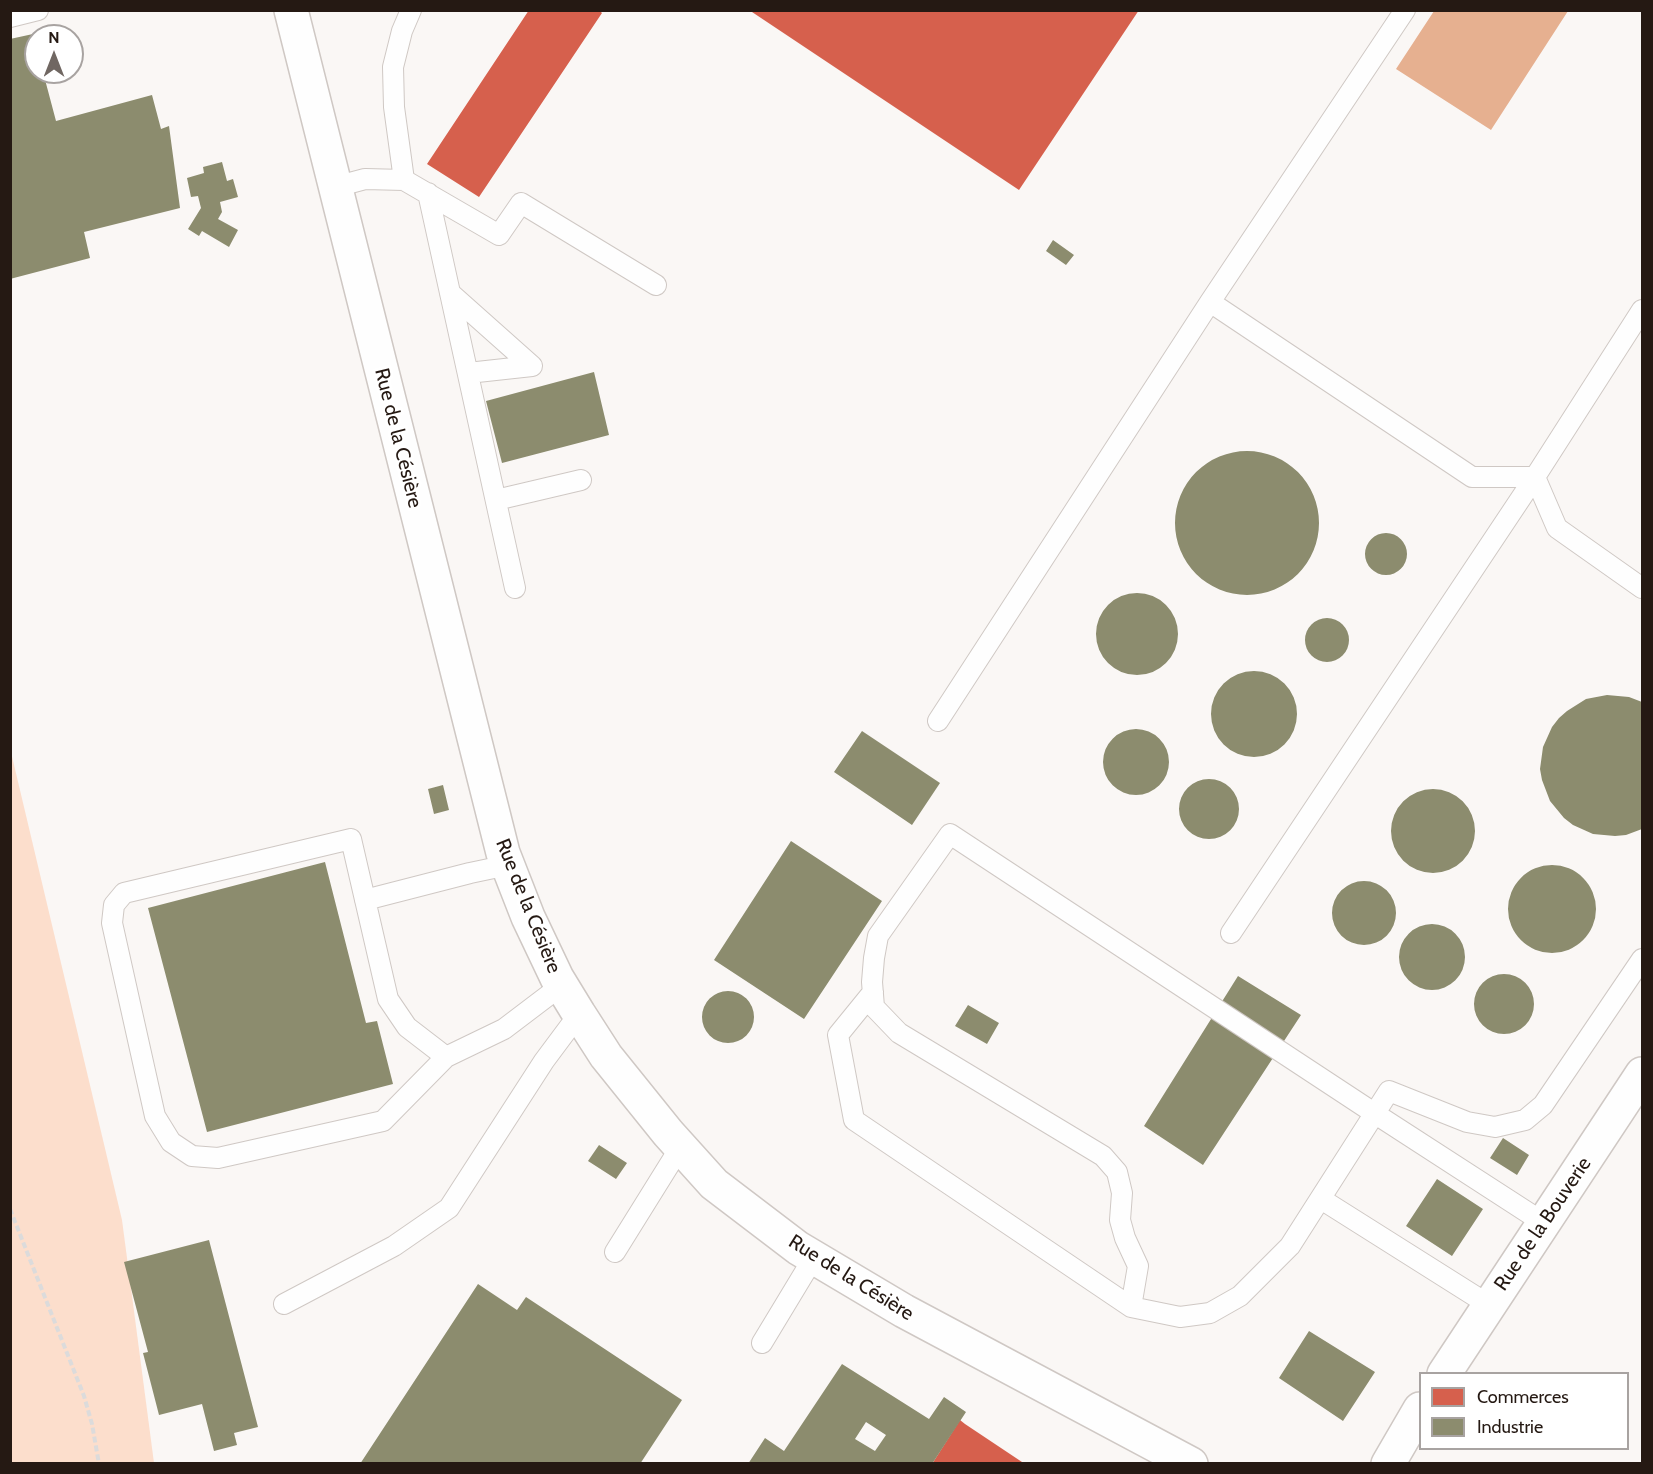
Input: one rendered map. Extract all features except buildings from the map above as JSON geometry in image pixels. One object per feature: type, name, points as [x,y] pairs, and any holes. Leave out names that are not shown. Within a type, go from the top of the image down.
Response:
[{"type":"street","name":"Rue de la Césière","points":[[291,10],[503,853],[528,917],[579,1014],[606,1056],[714,1184],[798,1248],[904,1311],[1191,1464]]},
{"type":"street","name":"Rue de la Bouverie","points":[[1445,1372],[1642,1074]]},
{"type":"street","points":[[1388,1464],[1419,1411]]},
{"type":"lane","points":[[10,17],[38,10]]},
{"type":"lane","points":[[404,180],[394,107],[393,67],[402,31],[411,10]]},
{"type":"lane","points":[[938,721],[1210,302],[1404,10]]},
{"type":"lane","points":[[335,187],[365,179],[404,180],[499,235],[521,202],[656,285]]},
{"type":"lane","points":[[428,193],[515,588]]},
{"type":"lane","points":[[450,293],[532,366],[468,373]]},
{"type":"lane","points":[[1210,302],[1473,477],[1535,477]]},
{"type":"lane","points":[[1231,933],[1535,477],[1642,310]]},
{"type":"lane","points":[[1535,477],[1557,528],[1642,588]]},
{"type":"lane","points":[[496,500],[581,480]]},
{"type":"lane","points":[[1131,1307],[1138,1266],[1125,1238],[1120,1220],[1122,1193],[1117,1172],[1103,1156],[899,1033],[874,1007],[874,958],[879,936],[950,834],[1544,1223]]},
{"type":"lane","points":[[446,1057],[407,1027],[388,999],[351,839],[124,893],[114,905],[112,923],[155,1116],[171,1142],[192,1156],[218,1158],[383,1121],[446,1057],[504,1029],[562,985]]},
{"type":"lane","points":[[365,900],[508,865]]},
{"type":"lane","points":[[873,992],[838,1035],[854,1120],[1131,1307],[1180,1317],[1210,1313],[1240,1296],[1290,1246],[1389,1091],[1467,1122],[1495,1127],[1525,1120],[1542,1105],[1642,959]]},
{"type":"lane","points":[[284,1304],[394,1246],[449,1208],[544,1061],[579,1014]]},
{"type":"lane","points":[[615,1252],[681,1146]]},
{"type":"lane","points":[[1321,1199],[1489,1305]]},
{"type":"lane","points":[[762,1343],[814,1257]]},
{"type":"path","points":[[10,1209],[84,1396],[99,1464]]},
{"type":"shaded area","points":[[1434,11],[1568,11],[1491,130],[1396,69]]},
{"type":"shaded area","points":[[10,748],[122,1220],[154,1463],[11,1463]]}]
